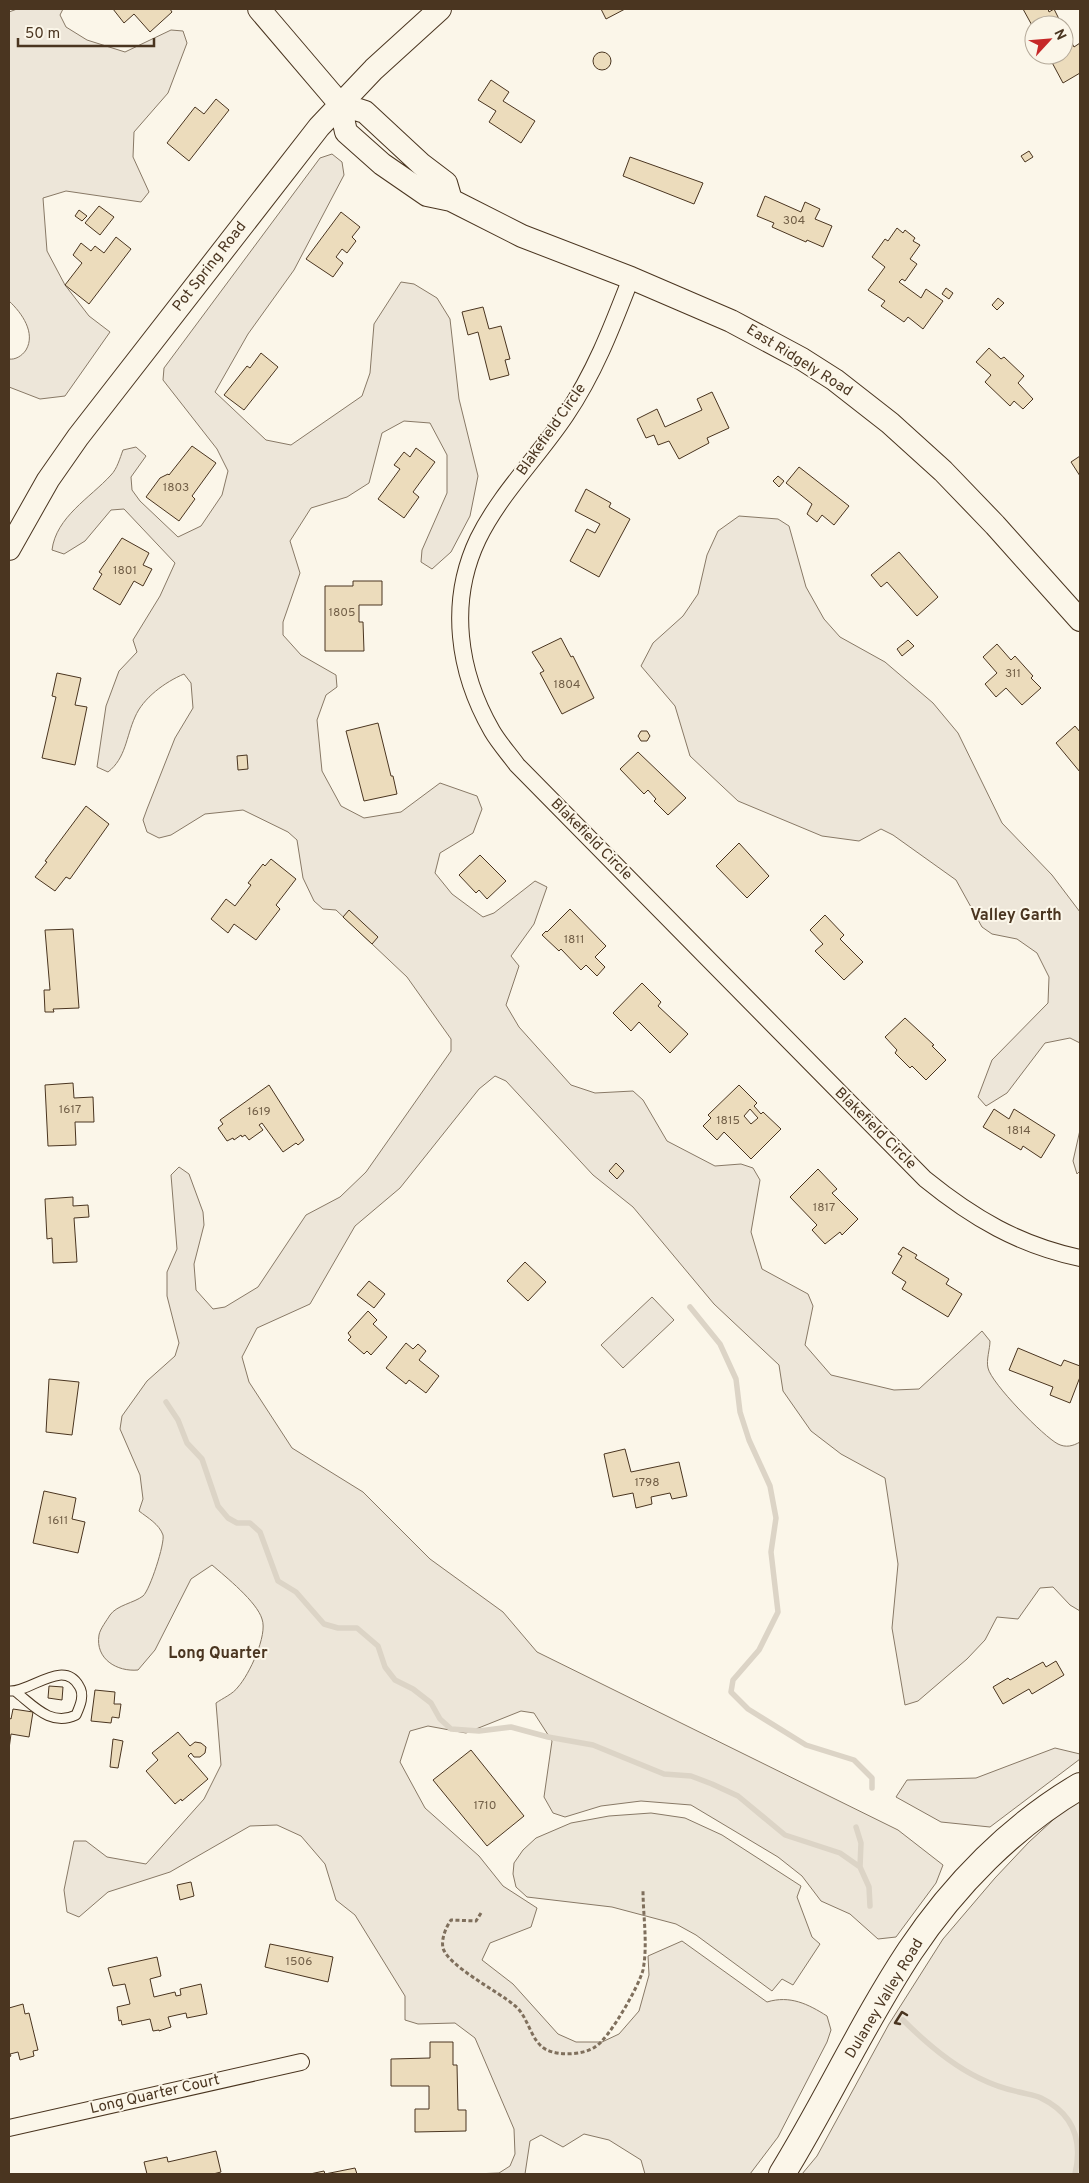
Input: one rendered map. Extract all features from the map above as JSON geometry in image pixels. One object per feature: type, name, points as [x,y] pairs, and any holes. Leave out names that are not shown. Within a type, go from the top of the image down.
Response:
[{"type":"main road","name":"Dulaney Valley Road","points":[[782,2174],[911,1950],[981,1864],[1017,1830],[1058,1799],[1080,1786]]},
{"type":"street","points":[[259,9],[340,104]]},
{"type":"street","name":"Pot Spring Road","points":[[9,549],[48,480],[78,437],[319,127],[374,69],[440,9]]},
{"type":"street","name":"East Ridgely Road","points":[[340,104],[365,112],[421,164],[446,184],[452,200],[522,236],[631,278],[752,331],[802,359],[862,400],[944,471],[1079,616]]},
{"type":"street","name":"Blakefield Circle","points":[[631,278],[602,352],[581,392],[494,511],[478,539],[461,594],[460,626],[464,664],[475,698],[493,732],[517,765],[925,1179],[959,1206],[1004,1234],[1053,1252],[1080,1258]]},
{"type":"street","name":"Long Quarter Court","points":[[9,2128],[301,2062]]},
{"type":"lane","points":[[67,1675],[77,1682],[81,1690],[81,1704],[76,1716],[66,1720],[42,1714],[13,1691],[47,1677],[67,1675]]},
{"type":"path","points":[[480,1913],[476,1921],[451,1920],[447,1926],[443,1941],[443,1948],[447,1955],[467,1973],[516,2006],[524,2015],[538,2044],[546,2050],[568,2054],[596,2047],[606,2037],[637,1987],[643,1969],[644,1954],[643,1890]]},
{"type":"shaded area","points":[[17,9],[63,9],[60,15],[66,27],[87,40],[125,52],[171,30],[183,31],[187,43],[168,93],[134,132],[133,157],[149,192],[141,202],[66,191],[43,198],[47,251],[65,285],[89,316],[110,332],[65,396],[40,399],[9,387],[9,359],[20,356],[29,344],[28,330],[23,317],[9,301],[9,12]]},
{"type":"shaded area","points":[[332,154],[342,162],[344,175],[294,270],[248,334],[215,392],[266,440],[291,445],[362,396],[370,373],[374,324],[401,282],[414,284],[437,298],[450,319],[459,399],[478,476],[470,516],[451,552],[432,569],[421,562],[422,550],[447,493],[447,455],[430,423],[404,421],[382,433],[369,483],[347,497],[311,508],[290,541],[300,573],[283,622],[283,635],[301,655],[336,675],[337,687],[326,695],[317,720],[322,771],[341,806],[364,818],[401,812],[440,783],[477,796],[482,809],[473,833],[440,853],[435,873],[452,894],[483,917],[494,913],[535,881],[547,887],[534,924],[511,956],[519,966],[506,1005],[519,1027],[571,1085],[595,1093],[633,1091],[643,1100],[667,1141],[715,1166],[741,1164],[753,1168],[760,1180],[751,1232],[762,1269],[808,1294],[813,1306],[805,1345],[831,1375],[894,1390],[919,1389],[982,1331],[990,1341],[988,1368],[991,1375],[1008,1397],[1058,1444],[1069,1446],[1080,1442],[1080,1611],[1070,1605],[1053,1587],[1040,1588],[1018,1619],[997,1617],[985,1640],[967,1659],[918,1701],[905,1705],[892,1628],[898,1564],[885,1478],[841,1454],[811,1431],[783,1391],[779,1365],[714,1304],[633,1207],[593,1175],[506,1081],[495,1076],[479,1089],[400,1188],[355,1226],[310,1304],[257,1328],[242,1357],[249,1382],[292,1448],[363,1492],[430,1559],[503,1612],[537,1652],[898,1830],[943,1865],[936,1883],[896,1937],[878,1939],[850,1914],[821,1901],[802,1876],[778,1857],[691,1805],[641,1801],[601,1806],[565,1817],[553,1813],[544,1797],[552,1741],[534,1713],[521,1711],[466,1733],[428,1726],[410,1731],[400,1762],[425,1808],[479,1856],[503,1886],[537,1908],[531,1927],[490,1943],[482,1960],[513,1984],[558,2034],[576,2042],[602,2042],[619,2034],[639,2011],[649,1975],[648,1956],[682,1941],[767,2002],[791,2000],[813,2008],[827,2016],[831,2030],[827,2042],[778,2137],[750,2174],[645,2174],[641,2160],[609,2140],[584,2134],[563,2147],[541,2135],[530,2141],[525,2174],[473,2174],[499,2173],[510,2166],[515,2154],[514,2129],[475,2038],[455,2023],[418,2024],[405,2020],[405,1996],[355,1915],[336,1900],[325,1864],[301,1836],[277,1825],[250,1826],[170,1872],[108,1892],[79,1917],[67,1912],[64,1890],[74,1841],[86,1841],[107,1857],[146,1864],[204,1799],[221,1765],[216,1703],[233,1692],[242,1681],[256,1655],[262,1635],[262,1619],[254,1605],[212,1565],[191,1579],[155,1650],[138,1670],[122,1669],[115,1666],[100,1651],[99,1635],[101,1630],[113,1612],[121,1606],[143,1596],[146,1592],[162,1547],[163,1535],[159,1528],[139,1511],[143,1499],[140,1475],[120,1429],[122,1416],[147,1381],[175,1356],[179,1343],[167,1296],[167,1272],[177,1249],[171,1175],[179,1167],[189,1174],[203,1212],[204,1225],[194,1264],[196,1290],[213,1309],[225,1307],[258,1287],[306,1215],[340,1197],[366,1172],[451,1051],[451,1039],[407,977],[336,910],[323,909],[314,901],[303,878],[297,840],[288,832],[243,810],[205,814],[171,835],[159,838],[147,832],[143,820],[147,809],[175,738],[193,708],[191,683],[184,674],[169,681],[143,703],[135,717],[122,754],[114,766],[108,772],[97,767],[106,706],[119,671],[137,652],[133,640],[160,596],[175,563],[124,509],[111,510],[85,541],[64,554],[52,550],[55,538],[67,518],[113,473],[123,450],[136,447],[146,456],[131,477],[132,490],[140,501],[178,537],[201,526],[222,495],[228,471],[217,449],[163,380],[164,368],[320,158]]},
{"type":"shaded area","points":[[739,516],[778,519],[789,526],[806,587],[824,619],[840,637],[885,662],[933,703],[958,733],[1002,823],[1052,875],[1080,912],[1080,1043],[1070,1038],[1045,1043],[1007,1093],[986,1106],[978,1097],[992,1060],[1048,1003],[1049,977],[1037,953],[1017,939],[992,934],[982,927],[956,880],[893,835],[881,829],[859,841],[822,836],[738,801],[690,756],[675,706],[641,666],[653,643],[683,616],[698,594],[707,555],[718,531]]},
{"type":"shaded area","points":[[1080,1130],[1080,1171],[1077,1174],[1073,1161]]},
{"type":"shaded area","points":[[652,1297],[674,1320],[623,1368],[601,1345]]},
{"type":"shaded area","points":[[1055,1748],[1080,1754],[1080,1759],[990,1827],[941,1822],[896,1797],[907,1780],[976,1778]]},
{"type":"shaded area","points":[[1080,1800],[1080,2174],[802,2174],[817,2156],[889,2024],[943,1939],[995,1878],[1029,1842],[1065,1809]]},
{"type":"shaded area","points":[[651,1813],[685,1818],[722,1835],[801,1886],[797,1897],[812,1937],[820,1944],[793,1985],[782,1979],[772,1991],[696,1935],[676,1924],[612,1907],[527,1897],[516,1887],[513,1874],[514,1863],[523,1850],[536,1838],[571,1823],[609,1816]]},
{"type":"building","points":[[113,9],[170,9],[172,12],[150,32],[134,14],[124,23]]},
{"type":"building","points":[[601,9],[625,9],[606,19]]},
{"type":"building","points":[[1023,9],[1048,9],[1049,12],[1054,9],[1057,15],[1026,15]]},
{"type":"building","points":[[1080,43],[1080,73],[1063,83],[1053,65],[1074,65],[1074,47]]},
{"type":"building","points":[[598,52],[606,52],[611,57],[609,68],[598,70],[593,65],[593,57]]},
{"type":"building","points":[[491,80],[509,92],[503,101],[535,121],[521,143],[489,122],[496,111],[478,100]]},
{"type":"building","points":[[216,99],[229,110],[189,161],[167,143],[195,107],[204,114]]},
{"type":"building","points":[[1029,151],[1033,157],[1025,162],[1021,156]]},
{"type":"building","points":[[630,157],[703,183],[694,204],[623,176]]},
{"type":"building","points":[[765,196],[801,212],[805,202],[820,209],[815,219],[832,226],[823,247],[807,240],[806,242],[772,227],[774,223],[757,216]]},
{"type":"building","points":[[99,206],[114,217],[100,235],[85,223]]},
{"type":"building","points":[[79,210],[87,216],[82,221],[75,216]]},
{"type":"building","points":[[341,212],[360,227],[352,237],[356,241],[347,253],[342,249],[336,257],[343,263],[333,277],[306,259]]},
{"type":"building","points":[[897,228],[903,233],[905,230],[915,238],[913,241],[920,245],[910,259],[917,264],[905,281],[902,279],[899,282],[921,298],[926,289],[943,301],[923,329],[908,317],[904,322],[881,306],[885,301],[868,290],[885,267],[872,257],[885,239],[888,241]]},
{"type":"building","points":[[116,237],[131,249],[89,304],[65,285],[82,263],[73,255],[81,243],[91,251],[95,246],[104,253]]},
{"type":"building","points":[[946,288],[953,293],[949,299],[942,294]]},
{"type":"building","points":[[998,298],[1004,303],[997,310],[992,305]]},
{"type":"building","points":[[483,307],[489,329],[501,326],[510,359],[505,360],[509,375],[490,380],[478,332],[468,335],[462,312]]},
{"type":"building","points":[[989,348],[1001,359],[1004,357],[1024,376],[1018,383],[1033,399],[1023,409],[1014,401],[1010,406],[985,382],[991,375],[976,362]]},
{"type":"building","points":[[261,353],[278,367],[244,410],[224,395],[247,366],[250,368]]},
{"type":"building","points":[[712,392],[729,428],[707,438],[709,443],[679,459],[669,441],[658,445],[654,435],[646,438],[637,419],[657,409],[665,427],[702,410],[697,399]]},
{"type":"building","points":[[192,446],[216,463],[192,496],[195,499],[179,521],[146,497],[160,478],[169,475]]},
{"type":"building","points":[[416,448],[435,462],[413,492],[419,497],[404,518],[378,499],[400,469],[394,465],[404,452],[410,457]]},
{"type":"building","points":[[1080,456],[1080,476],[1071,462]]},
{"type":"building","points":[[799,467],[849,506],[834,525],[822,515],[817,522],[807,514],[812,504],[786,483]]},
{"type":"building","points":[[778,476],[784,481],[779,487],[773,481]]},
{"type":"building","points":[[586,489],[611,503],[609,507],[630,519],[599,577],[570,561],[587,529],[595,533],[600,524],[575,511]]},
{"type":"building","points":[[122,538],[149,553],[143,565],[152,569],[143,586],[134,581],[120,605],[93,589],[102,574],[99,572]]},
{"type":"building","points":[[899,552],[938,597],[917,616],[887,582],[881,587],[871,575]]},
{"type":"building","points":[[353,581],[382,581],[382,605],[359,605],[359,622],[363,622],[364,651],[325,651],[325,586],[353,586]]},
{"type":"building","points":[[561,638],[571,657],[573,656],[594,698],[562,714],[540,673],[544,671],[532,652]]},
{"type":"building","points":[[908,640],[914,646],[902,656],[897,649]]},
{"type":"building","points":[[997,644],[1011,660],[1015,656],[1041,688],[1022,705],[1006,688],[996,697],[985,684],[997,673],[983,657]]},
{"type":"building","points":[[57,673],[81,678],[75,705],[87,707],[75,765],[42,758],[56,697],[52,696]]},
{"type":"building","points":[[378,723],[397,794],[364,801],[346,731]]},
{"type":"building","points":[[1075,726],[1080,732],[1080,772],[1056,743]]},
{"type":"building","points":[[641,731],[647,731],[650,736],[647,741],[641,741],[638,736]]},
{"type":"building","points":[[638,752],[686,798],[668,815],[654,801],[656,799],[648,790],[644,794],[620,769]]},
{"type":"building","points":[[247,755],[248,769],[238,770],[237,756]]},
{"type":"building","points":[[86,806],[109,824],[70,879],[66,877],[55,891],[35,877]]},
{"type":"building","points":[[739,843],[769,876],[747,898],[716,866]]},
{"type":"building","points":[[480,855],[506,881],[487,899],[479,890],[476,893],[459,875]]},
{"type":"building","points":[[271,859],[296,879],[276,905],[280,909],[256,940],[234,924],[228,933],[211,919],[226,899],[235,906],[251,885],[248,883],[263,864],[265,866]]},
{"type":"building","points":[[570,909],[606,946],[595,957],[605,967],[597,976],[586,965],[581,970],[561,949],[559,951],[542,935]]},
{"type":"building","points":[[349,910],[378,937],[372,944],[343,917]]},
{"type":"building","points":[[825,915],[844,935],[840,939],[863,962],[844,980],[815,951],[823,944],[810,930]]},
{"type":"building","points":[[73,929],[79,1008],[53,1009],[54,1012],[45,1012],[44,990],[50,990],[45,930]]},
{"type":"building","points":[[642,983],[661,1002],[658,1006],[688,1034],[670,1053],[639,1022],[631,1031],[613,1013]]},
{"type":"building","points":[[905,1018],[934,1045],[932,1046],[946,1060],[926,1080],[895,1053],[897,1050],[885,1037]]},
{"type":"building","points":[[73,1083],[74,1098],[93,1097],[94,1122],[75,1122],[76,1145],[48,1146],[45,1085]]},
{"type":"building","points":[[269,1085],[304,1140],[283,1152],[262,1123],[259,1125],[263,1130],[249,1140],[245,1135],[242,1137],[241,1135],[234,1140],[233,1138],[227,1141],[218,1128],[223,1124],[220,1120]]},
{"type":"building","points":[[739,1085],[757,1103],[754,1106],[761,1114],[763,1112],[781,1129],[751,1159],[724,1132],[717,1140],[703,1126],[711,1118],[708,1115]],"holes":[[[750,1109],[758,1118],[751,1124],[744,1116]]]},
{"type":"building","points":[[994,1109],[1009,1119],[1014,1109],[1055,1135],[1041,1158],[1023,1146],[1021,1150],[983,1127]]},
{"type":"building","points":[[616,1163],[624,1171],[617,1179],[609,1171]]},
{"type":"building","points":[[818,1169],[837,1189],[832,1193],[858,1219],[842,1235],[840,1232],[825,1244],[812,1230],[817,1225],[790,1197]]},
{"type":"building","points":[[73,1197],[73,1206],[88,1205],[89,1217],[74,1218],[77,1262],[53,1263],[52,1238],[47,1239],[45,1199]]},
{"type":"building","points":[[903,1247],[917,1255],[915,1258],[949,1279],[946,1284],[962,1294],[948,1317],[902,1289],[906,1282],[892,1273],[902,1256],[898,1254]]},
{"type":"building","points":[[525,1262],[546,1282],[528,1301],[507,1281]]},
{"type":"building","points":[[369,1281],[385,1294],[374,1308],[357,1295]]},
{"type":"building","points":[[368,1311],[377,1320],[373,1324],[387,1337],[371,1355],[367,1351],[364,1354],[348,1340],[351,1337],[348,1333]]},
{"type":"building","points":[[406,1343],[413,1349],[418,1344],[426,1351],[419,1360],[439,1376],[426,1393],[409,1380],[406,1384],[386,1368]]},
{"type":"building","points":[[1018,1348],[1061,1366],[1064,1360],[1080,1366],[1080,1377],[1070,1403],[1050,1395],[1053,1387],[1009,1370]]},
{"type":"building","points":[[49,1379],[79,1382],[72,1435],[46,1432]]},
{"type":"building","points":[[625,1449],[631,1472],[679,1462],[687,1496],[672,1499],[670,1493],[651,1497],[652,1504],[636,1508],[633,1493],[613,1497],[604,1454]]},
{"type":"building","points":[[44,1491],[76,1498],[72,1519],[85,1522],[78,1553],[33,1543]]},
{"type":"building","points":[[1056,1661],[1064,1675],[1032,1694],[1029,1689],[1003,1704],[993,1687],[1043,1662],[1046,1667]]},
{"type":"building","points":[[49,1686],[63,1687],[62,1700],[48,1698]]},
{"type":"building","points":[[95,1690],[115,1692],[114,1704],[121,1704],[119,1718],[112,1717],[111,1723],[91,1721]]},
{"type":"building","points":[[13,1709],[33,1712],[29,1737],[11,1734],[9,1749],[9,1718],[11,1719]]},
{"type":"building","points":[[178,1732],[190,1746],[195,1742],[201,1743],[206,1747],[205,1753],[200,1757],[194,1757],[191,1753],[188,1756],[208,1779],[182,1801],[181,1799],[175,1804],[146,1771],[158,1760],[152,1753]]},
{"type":"building","points":[[113,1739],[123,1741],[118,1768],[110,1767]]},
{"type":"building","points":[[471,1750],[524,1816],[487,1846],[433,1780]]},
{"type":"building","points":[[191,1882],[194,1896],[180,1900],[177,1885]]},
{"type":"building","points":[[270,1944],[333,1957],[328,1982],[265,1967]]},
{"type":"building","points":[[157,1957],[161,1976],[150,1979],[154,1997],[175,1992],[176,1996],[181,1995],[180,1989],[201,1984],[207,2014],[187,2018],[186,2013],[168,2017],[171,2027],[159,2031],[153,2031],[150,2019],[122,2025],[121,2020],[119,2021],[117,2007],[130,2004],[125,1984],[113,1986],[108,1968]]},
{"type":"building","points":[[23,2004],[25,2014],[29,2013],[38,2050],[33,2051],[34,2056],[20,2060],[18,2052],[10,2054],[11,2056],[9,2057],[9,2008]]},
{"type":"building","points":[[430,2042],[453,2042],[453,2065],[457,2065],[458,2110],[466,2110],[466,2131],[415,2132],[415,2109],[429,2109],[429,2086],[391,2086],[391,2059],[430,2058]]},
{"type":"building","points":[[216,2151],[221,2172],[213,2174],[147,2174],[144,2162],[167,2157],[168,2162]]},
{"type":"building","points":[[355,2168],[357,2174],[325,2174]]},
{"type":"building","points":[[324,2171],[325,2174],[310,2174]]},
{"type":"waterway","points":[[690,1307],[720,1344],[736,1379],[740,1412],[749,1440],[770,1486],[776,1518],[771,1552],[778,1612],[759,1650],[733,1680],[731,1692],[748,1709],[806,1745],[854,1760],[872,1778],[872,1788]]},
{"type":"waterway","points":[[166,1402],[178,1420],[187,1443],[202,1459],[218,1506],[228,1518],[237,1523],[250,1523],[260,1532],[278,1581],[296,1592],[324,1624],[338,1628],[357,1628],[378,1646],[385,1667],[395,1680],[413,1689],[431,1703],[440,1719],[451,1729],[479,1731],[511,1727],[548,1737],[593,1745],[664,1774],[691,1776],[712,1784],[738,1796],[785,1835],[840,1853],[860,1867],[869,1887],[870,1906]]},
{"type":"waterway","points":[[856,1827],[861,1843],[860,1867]]},
{"type":"waterway","points":[[903,2020],[938,2052],[968,2072],[998,2086],[1039,2097],[1052,2104],[1061,2112],[1068,2120],[1076,2139],[1078,2150],[1075,2174]]},
{"type":"wall","points":[[900,2024],[895,2023],[902,2012],[907,2015]]},
{"type":"district","name":"Valley Garth","points":[[1016,916]]},
{"type":"district","name":"Long Quarter","points":[[218,1654]]}]
